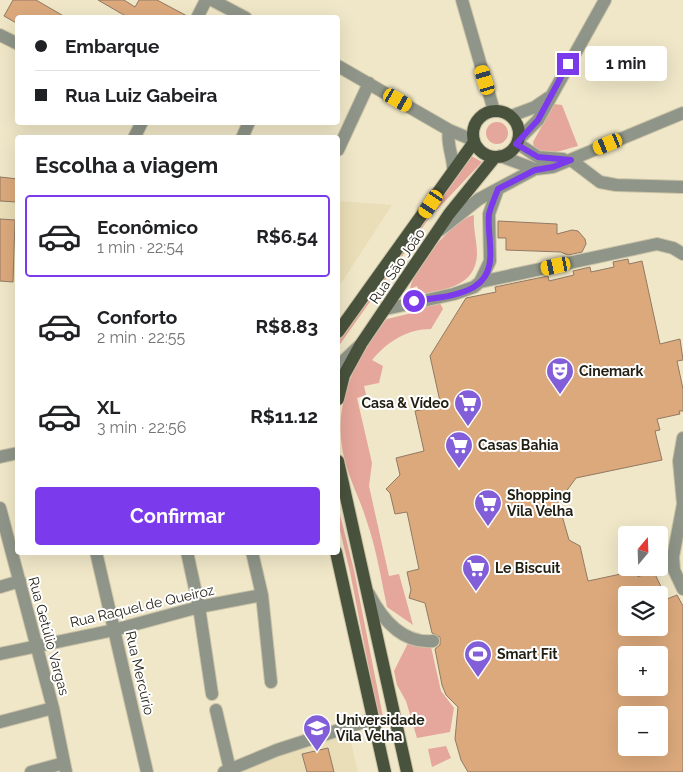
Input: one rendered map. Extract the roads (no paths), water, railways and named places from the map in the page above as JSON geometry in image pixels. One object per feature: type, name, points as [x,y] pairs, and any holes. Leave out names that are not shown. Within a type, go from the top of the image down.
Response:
[{"type":"main road","points":[[494,111],[511,116],[518,127],[517,142],[512,151],[497,157],[482,152],[474,141],[475,123],[485,113],[494,111]]},
{"type":"main road","name":"Rua São João","points":[[340,329],[474,141]]},
{"type":"main road","name":"Rua São João","points":[[340,391],[344,375],[361,344],[386,310],[449,214],[497,157]]},
{"type":"main road","points":[[340,471],[407,772]]},
{"type":"main road","points":[[337,555],[385,772]]},
{"type":"street","points":[[198,15],[206,0]]},
{"type":"street","points":[[212,0],[240,15]]},
{"type":"street","points":[[462,0],[494,111]]},
{"type":"street","points":[[605,0],[538,120],[517,142],[538,157],[571,160],[600,182],[616,185],[683,187]]},
{"type":"street","points":[[0,35],[15,42]]},
{"type":"street","points":[[340,67],[449,130],[474,141]]},
{"type":"street","points":[[340,146],[369,83]]},
{"type":"street","points":[[511,116],[535,107],[550,96]]},
{"type":"street","points":[[436,234],[479,199],[535,170],[553,167],[683,113]]},
{"type":"street","points":[[449,130],[448,136],[453,168]]},
{"type":"street","points":[[497,157],[535,170]]},
{"type":"street","points":[[480,282],[490,261],[489,216],[498,189]]},
{"type":"street","points":[[386,310],[454,294],[480,282],[657,244],[673,248],[683,254]]},
{"type":"street","points":[[340,364],[361,344]]},
{"type":"street","points":[[683,438],[679,461],[683,504],[673,557],[674,570],[683,589]]},
{"type":"street","points":[[0,457],[15,454]]},
{"type":"street","name":"Rua Getúlio Vargas","points":[[1,515],[53,708],[65,767]]},
{"type":"street","name":"Rua Mercúrio","points":[[97,555],[148,772]]},
{"type":"street","points":[[188,555],[199,607],[212,694]]},
{"type":"street","points":[[253,555],[262,595],[271,682]]},
{"type":"street","points":[[361,572],[376,606],[390,624],[410,639],[433,640]]},
{"type":"street","points":[[0,587],[20,581]]},
{"type":"street","name":"Rua Raquel de Queiroz","points":[[0,654],[114,630],[199,607],[262,595]]},
{"type":"street","points":[[0,722],[53,708]]},
{"type":"street","points":[[216,710],[227,771],[276,750],[373,719]]},
{"type":"street","points":[[31,772],[65,767]]},
{"type":"place","name":"Cinemark","points":[[560,395]]},
{"type":"place","name":"Casa & Vídeo","points":[[468,427]]},
{"type":"place","name":"Casas Bahia","points":[[459,469]]},
{"type":"place","name":"Shopping Vila Velha","points":[[488,527]]},
{"type":"place","name":"Le Biscuit","points":[[476,592]]},
{"type":"place","name":"Smart Fit","points":[[478,678]]},
{"type":"place","name":"Universidade Vila Velha","points":[[317,752]]}]
